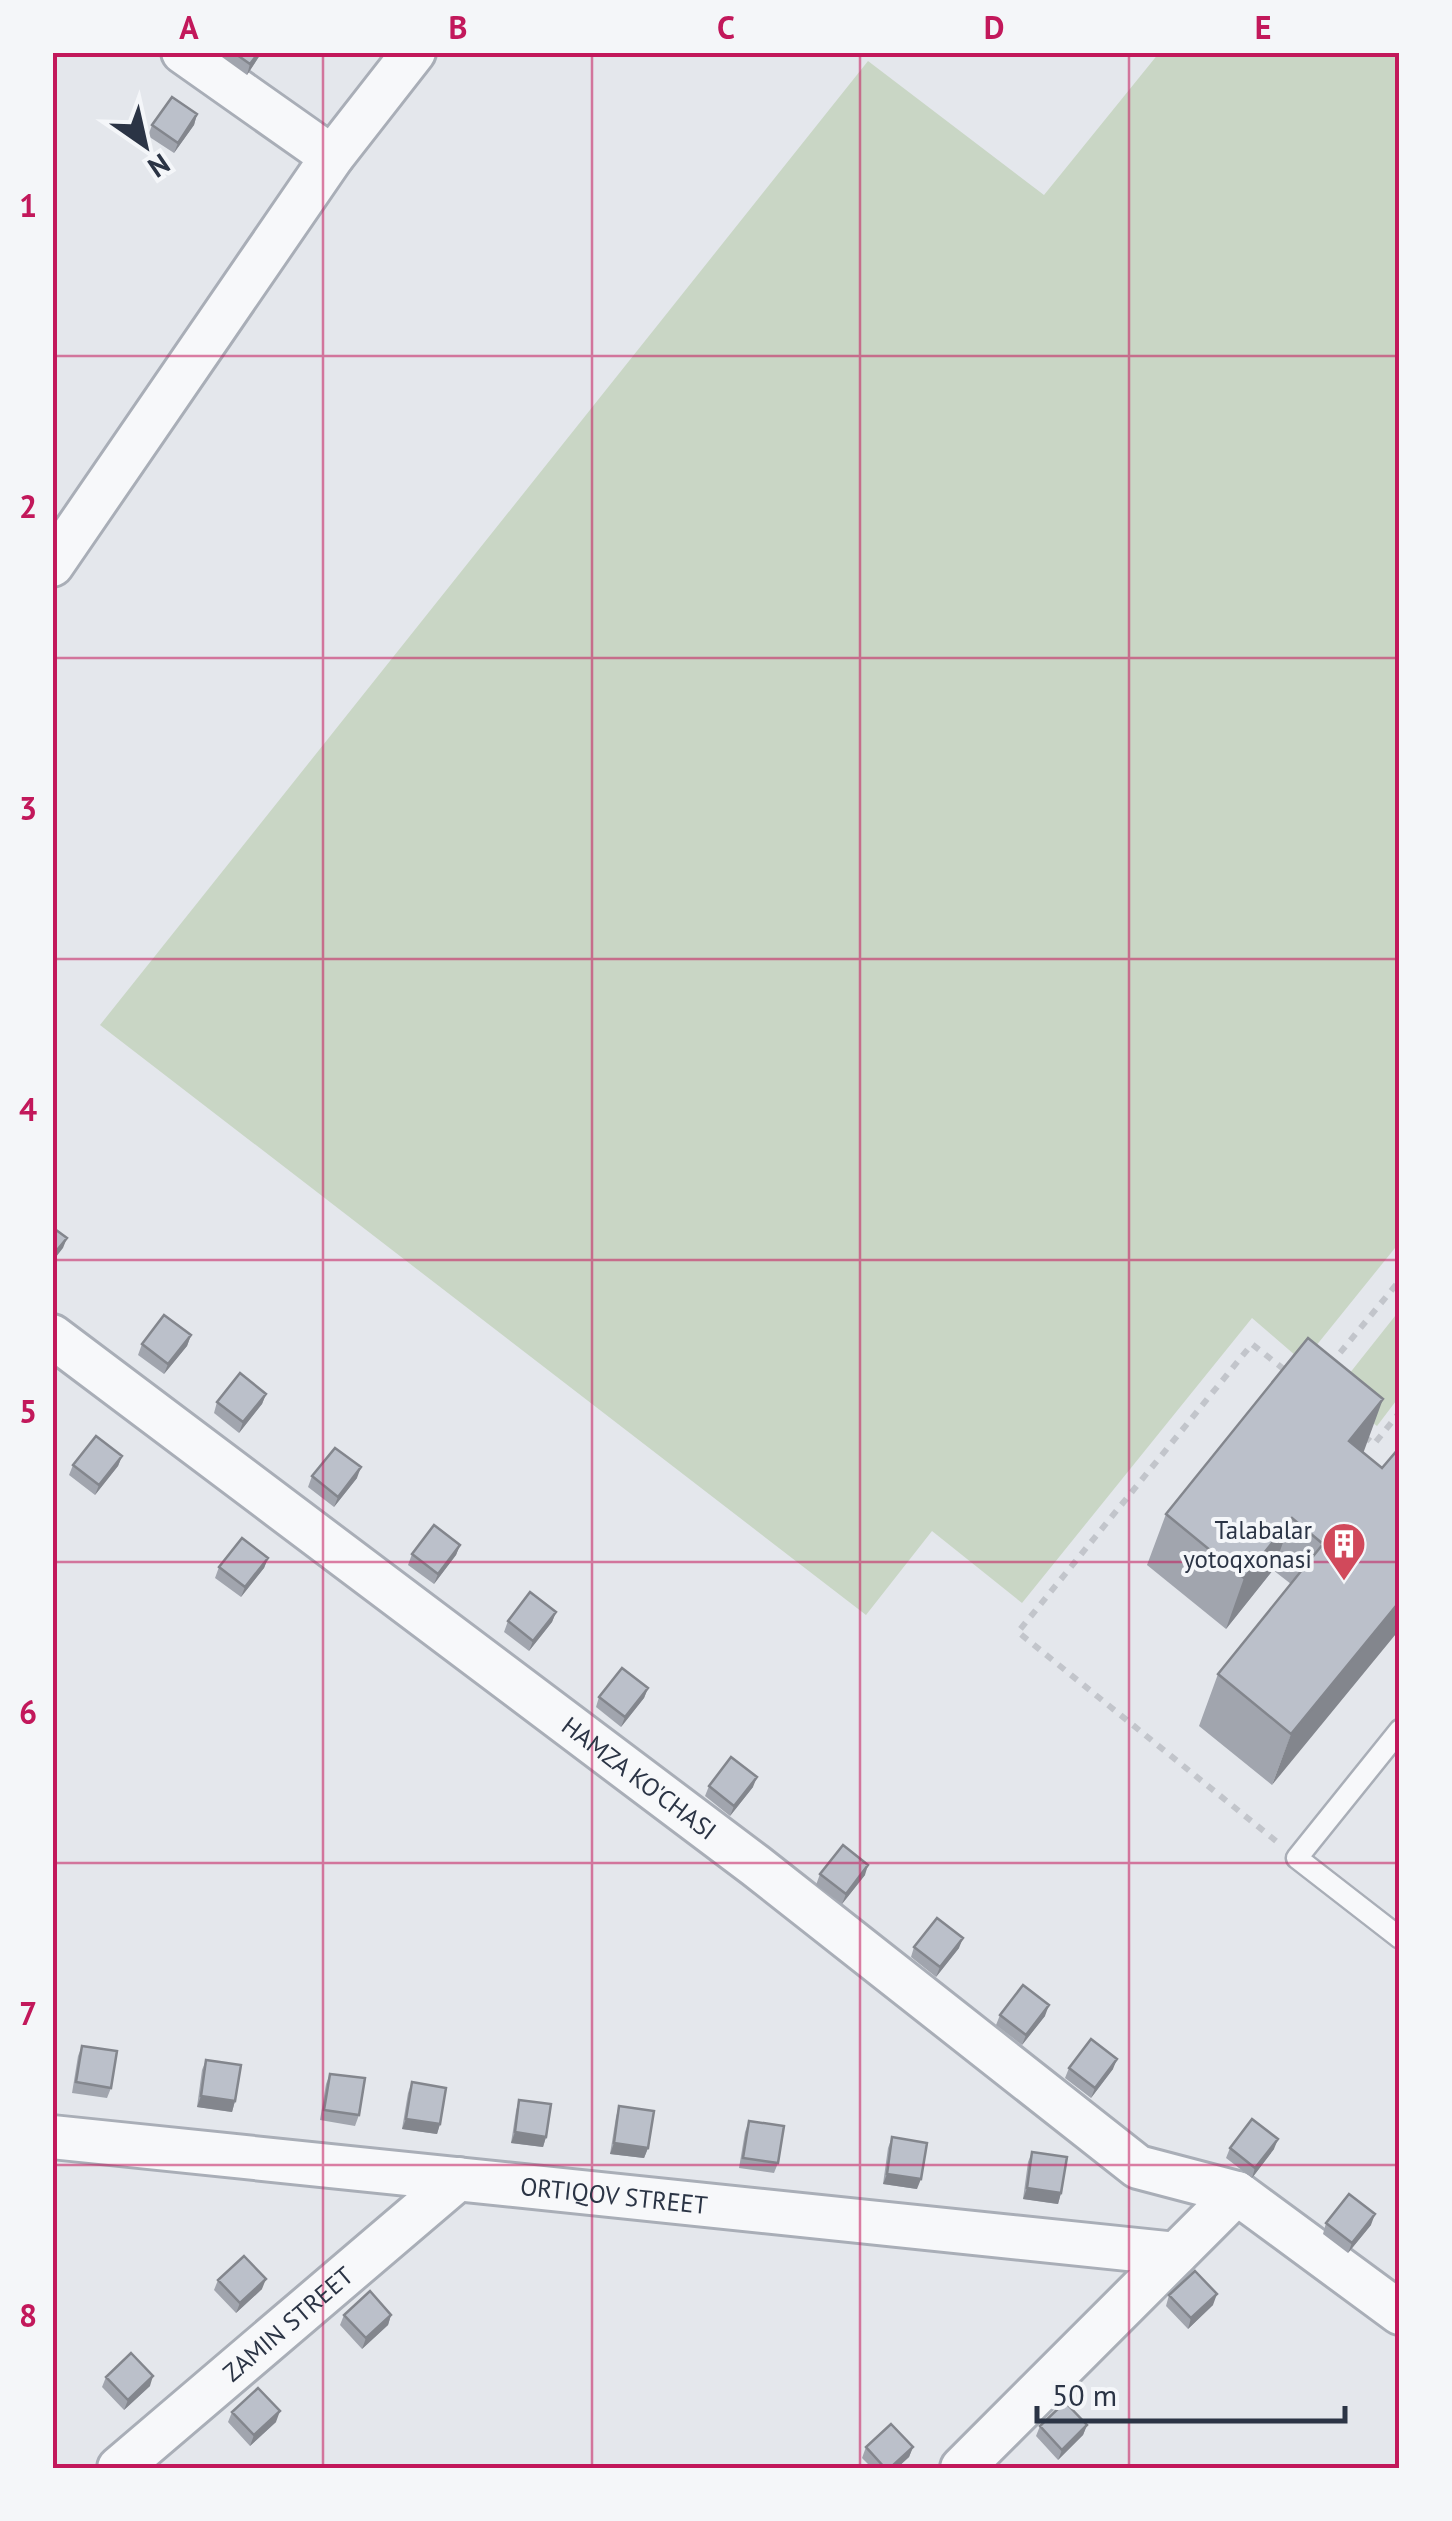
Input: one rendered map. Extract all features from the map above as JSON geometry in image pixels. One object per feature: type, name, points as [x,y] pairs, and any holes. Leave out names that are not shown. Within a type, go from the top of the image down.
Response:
[{"type":"street","points":[[183,52],[332,157]]},
{"type":"street","points":[[52,566],[332,157],[414,52]]},
{"type":"street","name":"HAMZA KO'CHASI","points":[[52,1336],[756,1866],[1138,2167],[1237,2193]]},
{"type":"street","name":"ORTIQOV STREET","points":[[52,2136],[1176,2254]]},
{"type":"street","name":"ZAMIN STREET","points":[[119,2468],[458,2179]]},
{"type":"street","points":[[962,2468],[1237,2193],[1400,2313]]},
{"type":"lane","points":[[1400,1730],[1297,1858],[1400,1938]]},
{"type":"path","points":[[1321,1376],[1400,1280]]},
{"type":"path","points":[[1295,1378],[1252,1344],[1018,1632],[1297,1858]]},
{"type":"path","points":[[1361,1434],[1374,1444],[1400,1412]]},
{"type":"green space","points":[[1159,53],[1399,53],[1399,1243],[1303,1362],[1252,1318],[1022,1603],[932,1531],[866,1615],[100,1025],[868,61],[1044,195]]},
{"type":"green space","points":[[1399,1311],[1399,1397],[1377,1426],[1334,1393]]},
{"type":"building","points":[[233,52],[259,52],[250,64]]},
{"type":"building","points":[[172,97],[197,114],[178,143],[152,125]]},
{"type":"building","points":[[52,1227],[67,1238],[52,1256]]},
{"type":"building","points":[[164,1315],[191,1335],[168,1364],[142,1344]]},
{"type":"building","name":"Talabalar yotoqxonasi","points":[[1308,1338],[1383,1399],[1349,1441],[1382,1468],[1400,1447],[1400,1601],[1291,1734],[1218,1674],[1323,1544],[1292,1518],[1244,1578],[1166,1514]]},
{"type":"building","points":[[240,1373],[266,1394],[243,1422],[217,1402]]},
{"type":"building","points":[[96,1436],[122,1456],[99,1485],[73,1465]]},
{"type":"building","points":[[335,1448],[361,1467],[338,1497],[312,1476]]},
{"type":"building","points":[[434,1525],[460,1545],[438,1574],[412,1554]]},
{"type":"building","points":[[242,1538],[268,1558],[245,1587],[219,1567]]},
{"type":"building","points":[[530,1592],[556,1612],[533,1641],[508,1621]]},
{"type":"building","points":[[622,1668],[648,1688],[625,1717],[599,1697]]},
{"type":"building","points":[[731,1757],[757,1777],[734,1806],[709,1786]]},
{"type":"building","points":[[843,1845],[868,1865],[846,1894],[820,1874]]},
{"type":"building","points":[[937,1918],[963,1938],[940,1967],[914,1947]]},
{"type":"building","points":[[1023,1985],[1049,2005],[1026,2035],[1000,2015]]},
{"type":"building","points":[[1091,2039],[1117,2059],[1095,2088],[1069,2068]]},
{"type":"building","points":[[82,2046],[117,2051],[111,2088],[76,2082]]},
{"type":"building","points":[[206,2060],[241,2065],[235,2101],[201,2096]]},
{"type":"building","points":[[330,2074],[365,2078],[359,2115],[324,2110]]},
{"type":"building","points":[[412,2082],[446,2088],[440,2124],[406,2119]]},
{"type":"building","points":[[519,2100],[551,2104],[546,2137],[515,2132]]},
{"type":"building","points":[[619,2106],[654,2111],[648,2148],[614,2143]]},
{"type":"building","points":[[1252,2119],[1278,2139],[1255,2168],[1230,2148]]},
{"type":"building","points":[[749,2121],[784,2126],[778,2163],[743,2158]]},
{"type":"building","points":[[892,2137],[927,2143],[921,2179],[887,2174]]},
{"type":"building","points":[[1032,2152],[1067,2157],[1061,2193],[1027,2188]]},
{"type":"building","points":[[1349,2194],[1375,2214],[1352,2243],[1326,2223]]},
{"type":"building","points":[[244,2256],[266,2279],[240,2303],[218,2280]]},
{"type":"building","points":[[1195,2271],[1217,2294],[1191,2318],[1169,2295]]},
{"type":"building","points":[[370,2291],[391,2315],[366,2338],[344,2315]]},
{"type":"building","points":[[131,2353],[153,2376],[128,2400],[106,2377]]},
{"type":"building","points":[[258,2388],[280,2411],[254,2435],[232,2412]]},
{"type":"building","points":[[1065,2402],[1087,2425],[1062,2450],[1040,2426]]},
{"type":"building","points":[[891,2424],[913,2447],[885,2468],[866,2447]]},
{"type":"place","name":"Talabalar yotoqxonasi","points":[[1344,1582]]}]
